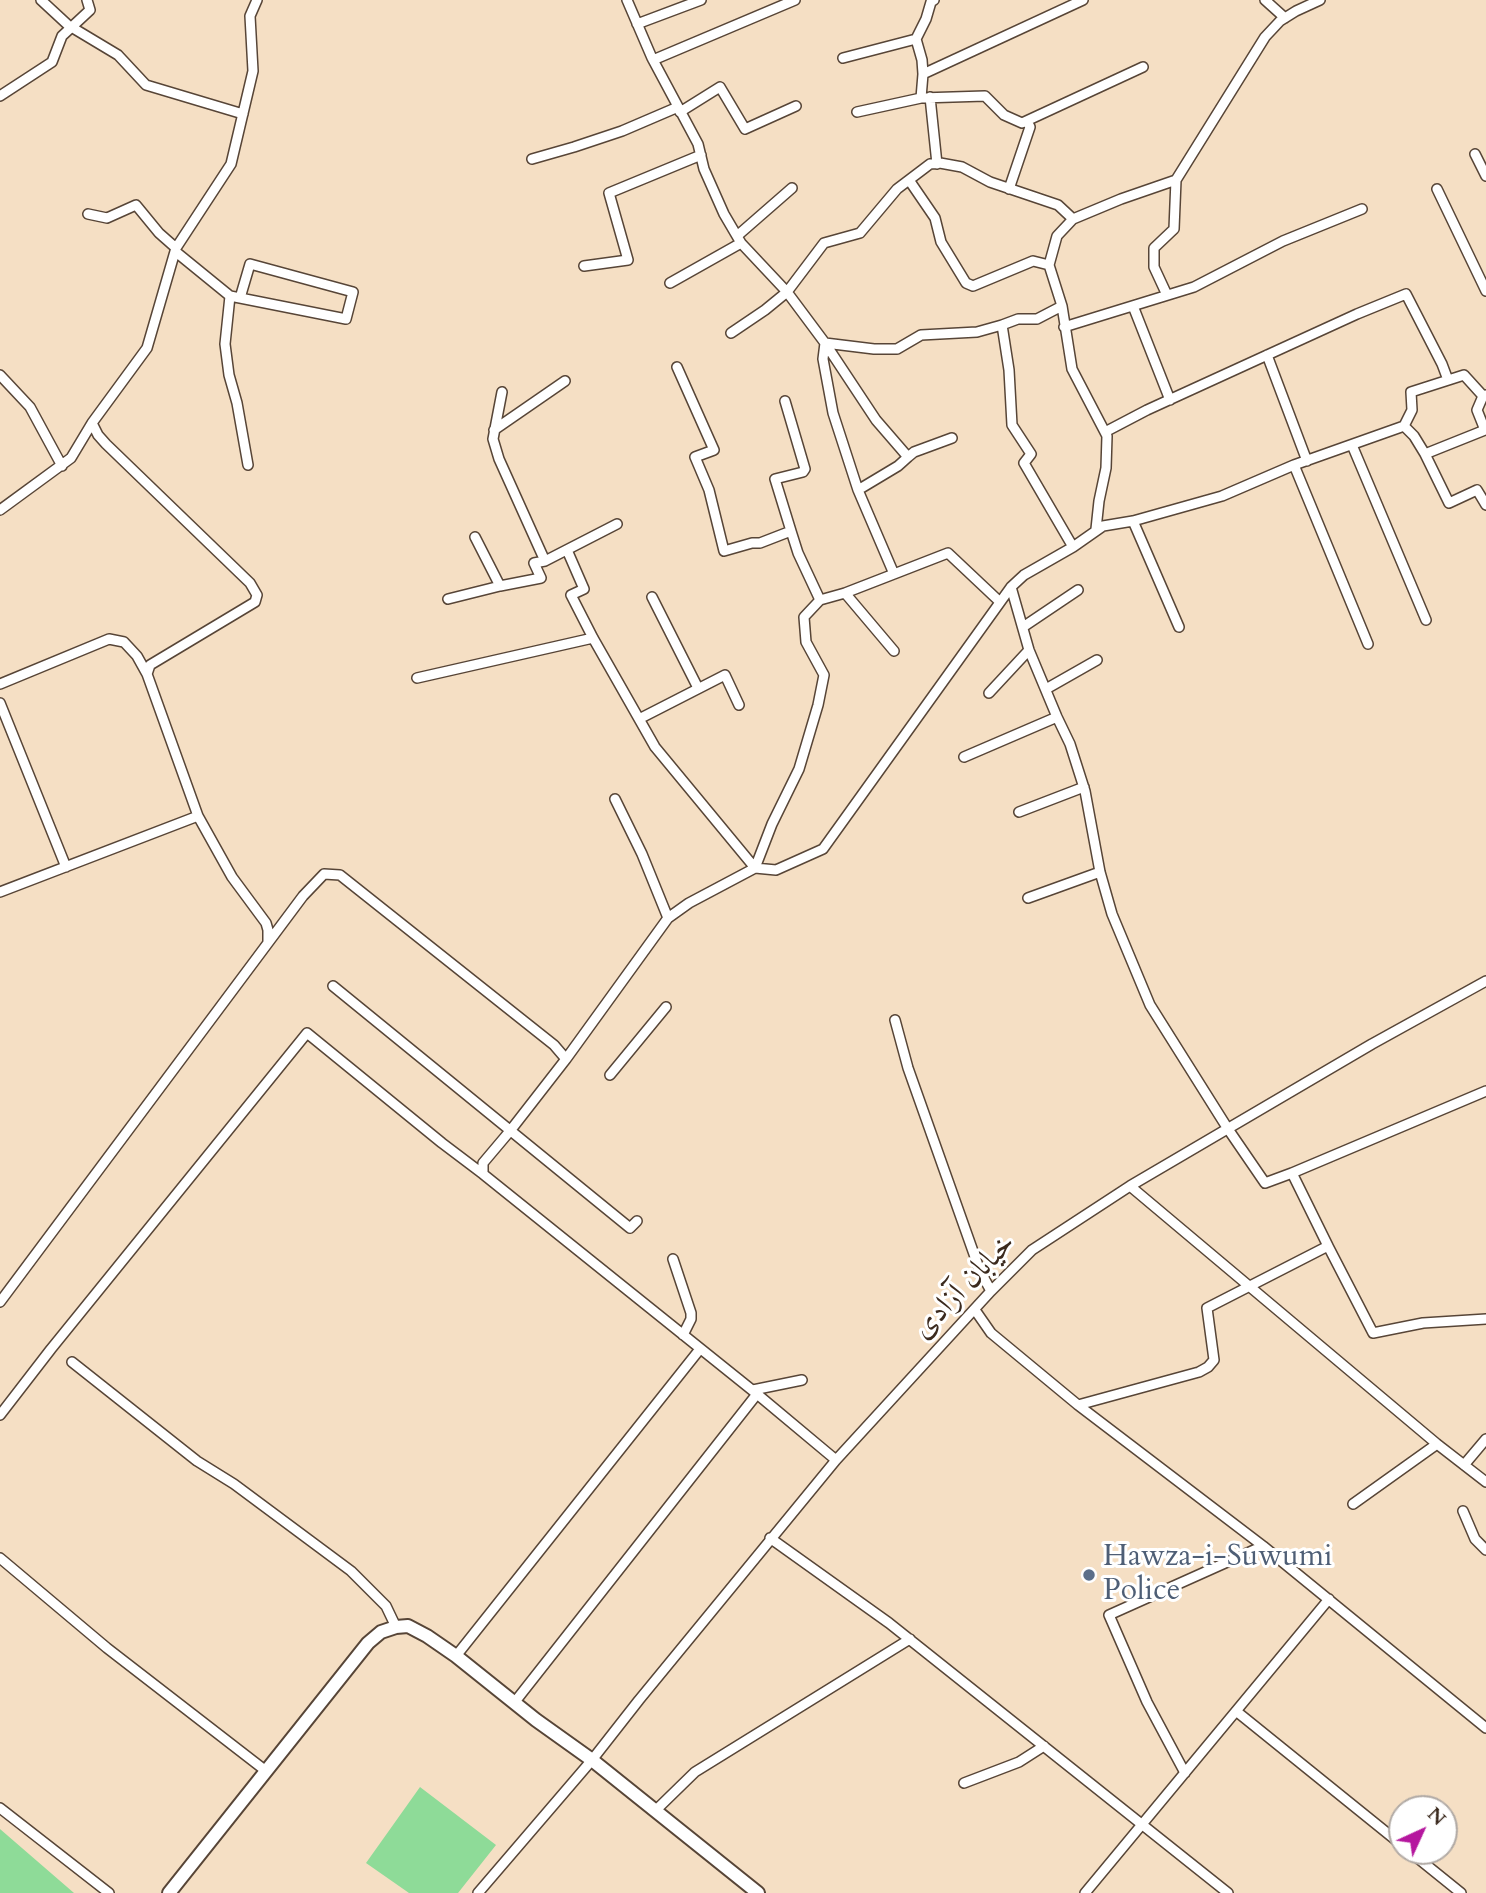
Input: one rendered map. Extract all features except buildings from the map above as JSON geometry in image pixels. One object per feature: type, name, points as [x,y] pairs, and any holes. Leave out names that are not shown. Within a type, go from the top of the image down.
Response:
[{"type":"highway","points":[[169,1893],[368,1643],[381,1632],[408,1626],[456,1656],[514,1703],[592,1760],[758,1893]]},
{"type":"street","points":[[41,0],[73,28],[118,55],[146,85],[243,114]]},
{"type":"street","points":[[0,96],[52,62],[62,36],[90,10],[87,0]]},
{"type":"street","points":[[0,510],[71,458],[92,423],[147,348],[176,250],[231,164],[253,71],[250,16],[257,0]]},
{"type":"street","points":[[626,0],[653,60],[698,144],[704,169],[738,240],[787,292],[876,420],[908,457]]},
{"type":"street","points":[[637,24],[701,0]]},
{"type":"street","points":[[653,60],[795,0]]},
{"type":"street","points":[[934,0],[916,39],[922,60],[925,97],[937,164]]},
{"type":"street","points":[[923,74],[1083,0]]},
{"type":"street","points":[[1265,0],[1285,18]]},
{"type":"street","points":[[1167,295],[1154,267],[1154,248],[1174,229],[1176,180],[1265,37],[1285,18],[1320,0]]},
{"type":"street","points":[[843,58],[916,39]]},
{"type":"street","points":[[857,112],[925,97],[985,96],[1004,115],[1022,123],[1143,67]]},
{"type":"street","points":[[532,159],[679,110],[720,87],[745,129],[796,106]]},
{"type":"street","points":[[1009,189],[1030,127],[1027,121]]},
{"type":"street","points":[[1475,154],[1486,176]]},
{"type":"street","points":[[584,266],[628,260],[609,193],[701,155]]},
{"type":"street","points":[[731,333],[787,292],[824,243],[860,233],[897,189],[930,164],[962,167],[990,183],[1058,205],[1073,219]]},
{"type":"street","points":[[909,180],[935,218],[941,242],[965,283],[973,286],[1034,261],[1049,265]]},
{"type":"street","points":[[1096,529],[1106,468],[1107,436],[1072,369],[1062,306],[1049,265],[1057,236],[1073,219],[1176,180]]},
{"type":"street","points":[[670,284],[738,240],[792,188]]},
{"type":"street","points":[[1437,189],[1486,291]]},
{"type":"street","points":[[88,214],[107,218],[136,205],[176,250],[235,297],[346,319],[353,292],[250,264],[235,297],[225,344],[248,466]]},
{"type":"street","points":[[1064,327],[1194,287],[1283,241],[1362,209]]},
{"type":"street","points":[[1105,432],[1267,355],[1406,294],[1447,380]]},
{"type":"street","points":[[825,343],[897,349],[921,335],[977,332],[1018,319],[1037,319],[1062,306]]},
{"type":"street","points":[[1133,306],[1170,400]]},
{"type":"street","points":[[1002,325],[1009,370],[1012,425],[1031,454],[1024,463],[1073,547]]},
{"type":"street","points":[[825,343],[823,359],[833,413],[858,490],[894,574]]},
{"type":"street","points":[[1267,355],[1307,461]]},
{"type":"street","points":[[677,367],[714,450],[695,457],[709,490],[724,551],[760,543],[791,531]]},
{"type":"street","points":[[0,375],[30,407],[62,466]]},
{"type":"street","points":[[483,1174],[483,1163],[566,1059],[668,918],[689,903],[755,868],[776,870],[823,849],[1011,587],[1024,575],[1103,526],[1132,521],[1222,496],[1294,465],[1405,426],[1412,410],[1410,392],[1464,375],[1485,395],[1477,410],[1485,430],[1425,454]]},
{"type":"street","points":[[494,430],[565,381]]},
{"type":"street","points":[[502,392],[493,439],[499,459],[545,561]]},
{"type":"street","points":[[785,401],[805,469],[803,472],[775,479],[791,531],[820,600]]},
{"type":"street","points":[[92,423],[106,444],[250,583],[257,595],[256,602],[150,665],[146,674]]},
{"type":"street","points":[[1405,426],[1425,454],[1449,503],[1477,490],[1486,505]]},
{"type":"street","points":[[858,490],[898,467],[914,452],[952,438]]},
{"type":"street","points":[[77,449],[96,441],[106,444]]},
{"type":"street","points":[[1352,445],[1426,620]]},
{"type":"street","points":[[1294,465],[1368,644]]},
{"type":"street","points":[[1132,521],[1179,627]]},
{"type":"street","points":[[448,599],[541,579],[534,563],[545,561],[617,524]]},
{"type":"street","points":[[475,537],[499,586]]},
{"type":"street","points":[[566,550],[584,589],[571,595],[655,747],[755,868]]},
{"type":"street","points":[[755,868],[772,824],[799,769],[824,675],[806,642],[804,617],[820,600],[845,593],[948,552],[1000,602]]},
{"type":"street","points":[[1011,587],[1029,650],[1070,744],[1084,787],[1100,872],[1112,914],[1150,1005],[1265,1183],[1486,1091]]},
{"type":"street","points":[[1023,627],[1078,590]]},
{"type":"street","points":[[845,593],[894,651]]},
{"type":"street","points":[[652,597],[698,688]]},
{"type":"street","points":[[417,678],[593,638]]},
{"type":"street","points":[[0,684],[108,639],[124,642],[137,656],[146,674],[198,816],[232,877],[266,923],[268,943]]},
{"type":"street","points":[[989,693],[1029,650]]},
{"type":"street","points":[[1046,689],[1097,660]]},
{"type":"street","points":[[639,719],[725,675],[739,705]]},
{"type":"street","points":[[0,703],[66,867]]},
{"type":"street","points":[[964,757],[1057,717]]},
{"type":"street","points":[[1019,812],[1084,787]]},
{"type":"street","points":[[615,799],[642,854],[668,918]]},
{"type":"street","points":[[0,892],[198,816]]},
{"type":"street","points":[[1028,898],[1100,872]]},
{"type":"street","points":[[0,1302],[268,943],[324,874],[340,876],[554,1045],[566,1059]]},
{"type":"street","points":[[266,923],[284,922]]},
{"type":"street","name":"خیابان آزادی","points":[[478,1893],[592,1760],[836,1460],[1032,1250],[1130,1186],[1372,1044],[1486,981]]},
{"type":"street","points":[[333,986],[630,1228],[637,1221]]},
{"type":"street","points":[[610,1075],[666,1007]]},
{"type":"street","points":[[895,1020],[908,1068],[980,1271],[991,1291]]},
{"type":"street","points":[[0,1415],[307,1033],[836,1460]]},
{"type":"street","points":[[1292,1173],[1373,1333],[1423,1323],[1486,1319]]},
{"type":"street","points":[[1130,1186],[1437,1444],[1486,1482]]},
{"type":"street","points":[[1078,1405],[1199,1372],[1208,1367],[1214,1360],[1207,1308],[1328,1246]]},
{"type":"street","points":[[673,1259],[691,1312],[691,1319],[683,1335]]},
{"type":"street","points":[[975,1310],[991,1333],[1078,1405],[1263,1546],[1486,1728]]},
{"type":"street","points":[[456,1656],[700,1349]]},
{"type":"street","points":[[72,1362],[197,1461],[352,1571],[386,1606],[396,1627]]},
{"type":"street","points":[[514,1703],[755,1392],[802,1380]]},
{"type":"street","points":[[1464,1465],[1486,1439]]},
{"type":"street","points":[[1353,1504],[1437,1444]]},
{"type":"street","points":[[1463,1511],[1475,1539],[1486,1550]]},
{"type":"street","points":[[770,1538],[910,1639],[1228,1893]]},
{"type":"street","points":[[1185,1773],[1147,1702],[1109,1615],[1263,1546]]},
{"type":"street","points":[[0,1558],[107,1648],[266,1771]]},
{"type":"street","points":[[1085,1893],[1329,1599]]},
{"type":"street","points":[[656,1811],[695,1772],[910,1639]]},
{"type":"street","points":[[1236,1711],[1388,1834]]},
{"type":"street","points":[[964,1783],[1019,1762],[1044,1746]]},
{"type":"street","points":[[0,1808],[109,1893]]},
{"type":"street","points":[[1426,1865],[1461,1893]]},
{"type":"green space","points":[[420,1787],[496,1845],[458,1893],[409,1893],[366,1863]]},
{"type":"green space","points":[[0,1829],[74,1893],[0,1893]]},
{"type":"place","name":"Hawza-i-Suwumi Police","points":[[1089,1575]]}]
